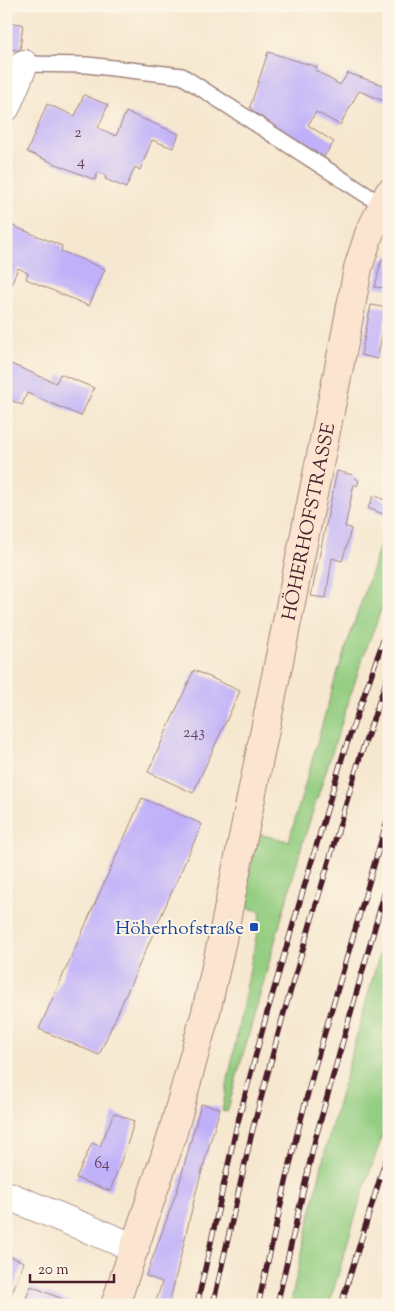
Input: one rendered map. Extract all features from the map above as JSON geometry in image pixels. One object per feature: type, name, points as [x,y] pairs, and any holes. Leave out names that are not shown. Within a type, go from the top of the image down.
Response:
[{"type":"street","points":[[6,107],[15,65]]},
{"type":"street","name":"HÖHERHOFSTRASSE","points":[[115,1305],[171,1139],[206,1012],[358,268],[369,234],[386,199]]},
{"type":"street","points":[[6,1195],[135,1248]]},
{"type":"lane","name":"HÖHERHOFSTRASSE","points":[[15,65],[86,65],[182,76],[386,199]]},
{"type":"green space","points":[[389,517],[389,589],[363,657],[302,845],[227,1112],[222,1111],[261,912],[243,906],[257,834],[289,841],[334,683]]},
{"type":"green space","points":[[389,919],[389,1117],[363,1191],[329,1305],[290,1305],[327,1143]]},
{"type":"building","points":[[6,23],[23,24],[20,50],[6,50]]},
{"type":"building","points":[[268,52],[317,67],[315,70],[340,85],[348,73],[389,87],[389,103],[359,91],[340,125],[316,112],[308,125],[334,142],[323,158],[260,120],[250,107]]},
{"type":"building","points":[[84,95],[108,105],[98,128],[116,136],[126,112],[179,134],[173,148],[152,140],[140,170],[135,167],[126,188],[105,179],[106,176],[98,172],[95,180],[27,152],[47,104],[75,116]]},
{"type":"building","points":[[6,223],[62,246],[61,251],[105,269],[89,306],[26,279],[28,273],[18,268],[6,297]]},
{"type":"building","points":[[389,255],[389,281],[387,288],[375,287],[381,262]]},
{"type":"building","points":[[371,305],[388,308],[377,359],[361,355]]},
{"type":"building","points":[[6,362],[56,383],[60,374],[94,388],[81,416],[27,393],[22,405],[6,398]]},
{"type":"building","points":[[337,471],[353,475],[359,481],[357,486],[354,484],[345,527],[351,528],[342,561],[332,558],[326,598],[311,596]]},
{"type":"building","points":[[374,495],[389,502],[385,515],[368,508]]},
{"type":"building","points":[[194,670],[240,691],[193,793],[148,772]]},
{"type":"building","points":[[142,798],[202,824],[99,1055],[39,1029]]},
{"type":"building","points":[[201,1104],[220,1108],[196,1192],[169,1305],[155,1305],[162,1282],[146,1276],[178,1188]]},
{"type":"building","points":[[114,1113],[134,1121],[110,1191],[76,1178],[92,1143],[100,1146]]},
{"type":"building","points":[[6,1255],[24,1262],[7,1305],[6,1305]]},
{"type":"building","points":[[31,1286],[77,1305],[23,1305]]},
{"type":"railway","points":[[197,1305],[236,1129],[267,1013],[343,755],[389,624]]},
{"type":"railway","points":[[213,1305],[252,1132],[283,1016],[359,760],[389,673]]},
{"type":"railway","points":[[258,1305],[296,1138],[315,1066],[389,814]]},
{"type":"railway","points":[[277,1305],[315,1140],[389,877]]},
{"type":"railway","points":[[341,1305],[389,1149]]},
{"type":"place","name":"Höherhofstraße","points":[[254,927]]}]
